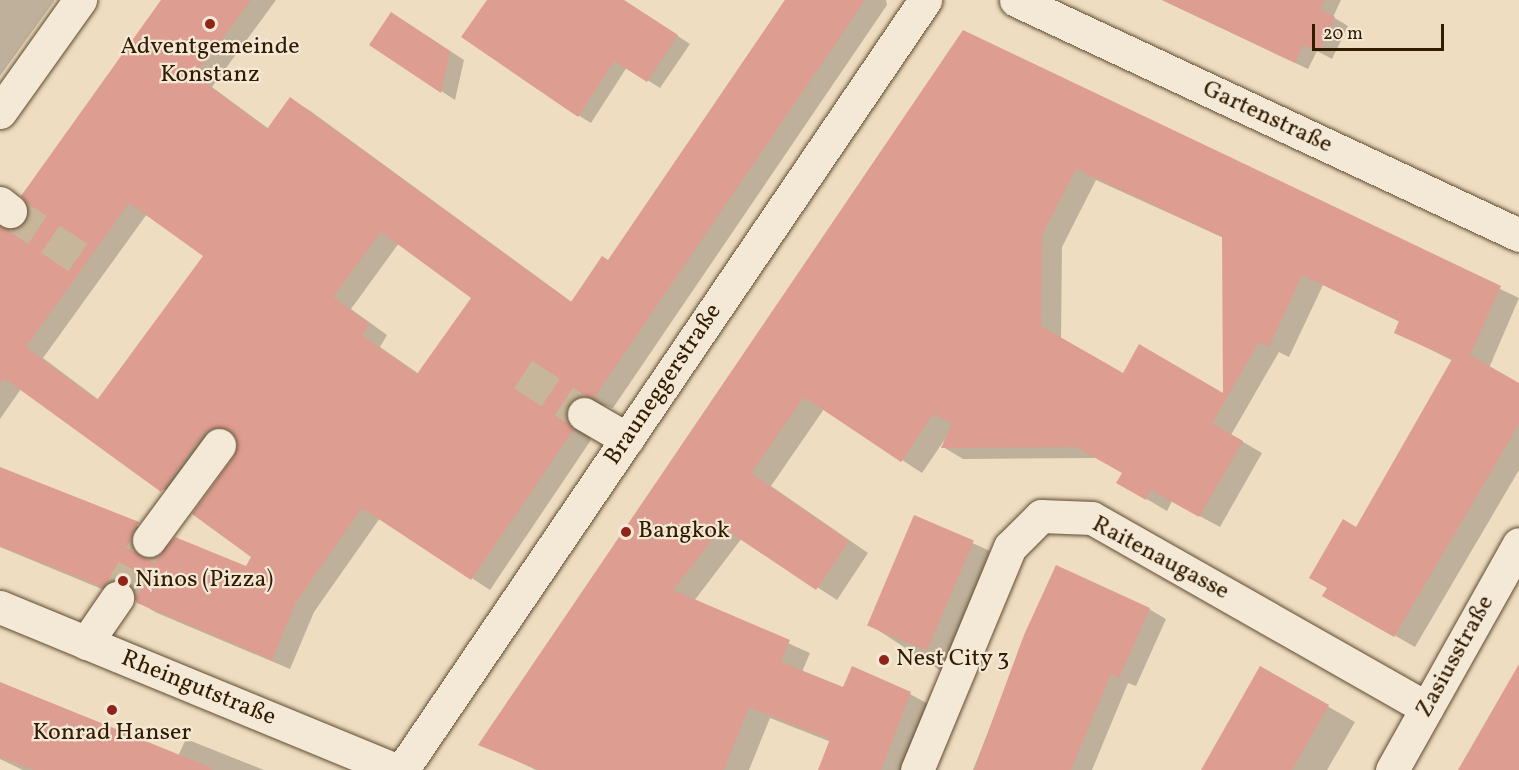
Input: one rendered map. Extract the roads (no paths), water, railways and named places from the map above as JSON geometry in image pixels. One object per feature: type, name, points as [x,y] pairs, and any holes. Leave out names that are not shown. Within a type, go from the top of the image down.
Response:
[{"type":"street","points":[[0,112],[80,0]]},
{"type":"street","name":"Brauneggerstraße","points":[[402,770],[925,0]]},
{"type":"street","name":"Gartenstraße","points":[[1016,0],[1519,235]]},
{"type":"street","points":[[584,414],[627,439]]},
{"type":"street","points":[[149,540],[219,445]]},
{"type":"street","name":"Raitenaugasse","points":[[917,770],[1010,547],[1041,516],[1092,518],[1427,708]]},
{"type":"street","name":"Zasiusstraße","points":[[1392,770],[1519,544]]},
{"type":"street","points":[[86,643],[117,598]]},
{"type":"street","name":"Rheingutstraße","points":[[0,607],[396,770]]},
{"type":"tunnel","points":[[10,211],[85,262]]},
{"type":"tunnel","points":[[523,374],[584,414]]},
{"type":"tunnel","points":[[117,598],[149,540]]},
{"type":"place","name":"Adventgemeinde Konstanz","points":[[210,24]]},
{"type":"place","name":"Bangkok","points":[[626,532]]},
{"type":"place","name":"Ninos (Pizza)","points":[[123,581]]},
{"type":"place","name":"Nest City 3","points":[[884,660]]},
{"type":"place","name":"Konrad Hanser","points":[[112,710]]}]
